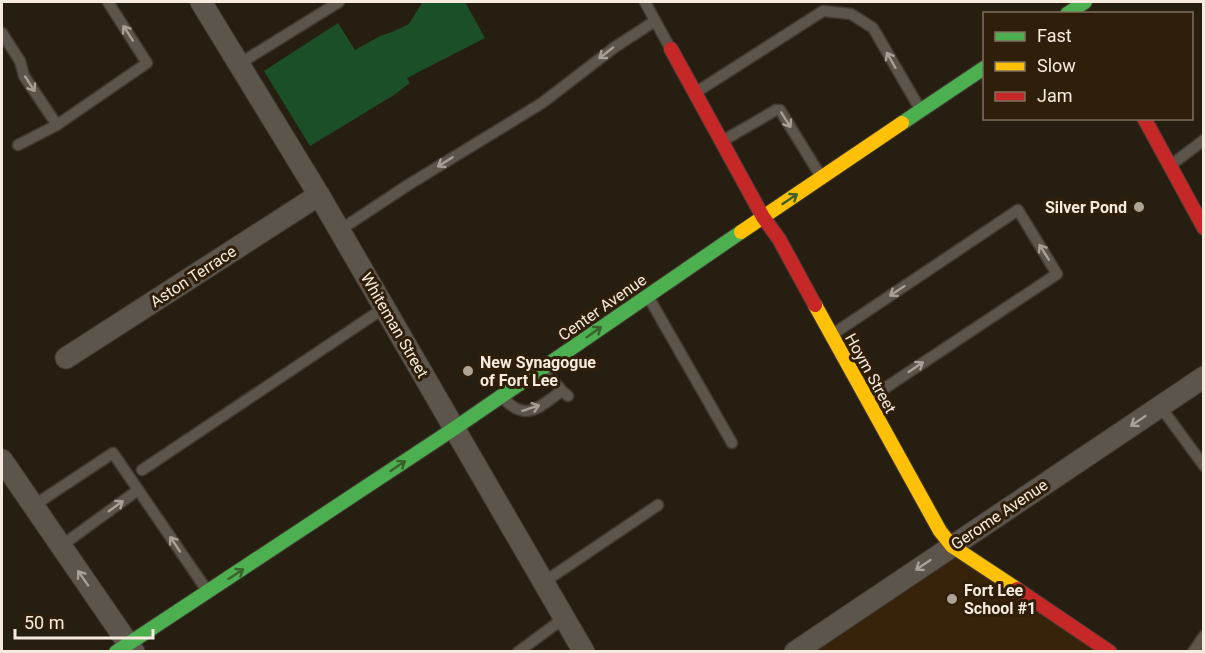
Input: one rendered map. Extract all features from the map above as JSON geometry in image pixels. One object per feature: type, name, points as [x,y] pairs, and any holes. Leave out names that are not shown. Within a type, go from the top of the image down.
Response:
[{"type":"main road","points":[[1070,12],[1085,2]]},
{"type":"main road","name":"Hoym Street","points":[[671,49],[763,218],[779,239],[940,531],[952,546],[1110,651]]},
{"type":"main road","name":"Center Avenue","points":[[126,649],[983,69]]},
{"type":"main road","points":[[1145,120],[1203,228]]},
{"type":"street","name":"Whiteman Street","points":[[201,2],[340,230],[584,651]]},
{"type":"street","name":"Aston Terrace","points":[[66,358],[319,195]]},
{"type":"street","name":"Gerome Avenue","points":[[795,651],[1160,406],[1202,381]]},
{"type":"street","points":[[2,460],[61,546],[126,649]]},
{"type":"lane","points":[[18,145],[57,125],[147,63],[108,2]]},
{"type":"lane","points":[[239,64],[339,2]]},
{"type":"lane","points":[[645,2],[671,49]]},
{"type":"lane","points":[[695,93],[823,11],[851,14],[873,28],[921,111]]},
{"type":"lane","points":[[340,230],[408,185],[542,103],[615,46],[655,21]]},
{"type":"lane","points":[[2,33],[20,61],[24,76],[57,125]]},
{"type":"lane","points":[[721,141],[778,109],[822,178]]},
{"type":"lane","points":[[1169,166],[1203,140]]},
{"type":"lane","points":[[832,335],[1018,210],[1057,274],[867,400]]},
{"type":"lane","points":[[648,295],[732,443]]},
{"type":"lane","points":[[142,470],[384,308]]},
{"type":"lane","points":[[501,396],[515,409],[525,412],[565,393],[543,368]]},
{"type":"lane","points":[[1160,406],[1203,466]]},
{"type":"lane","points":[[33,506],[113,453],[208,592]]},
{"type":"lane","points":[[61,546],[138,490]]},
{"type":"lane","points":[[544,582],[658,505]]},
{"type":"lane","points":[[518,651],[564,618]]},
{"type":"lane","points":[[1193,651],[1203,636]]},
{"type":"shaded area","name":"Fort Lee School #1","points":[[952,546],[1110,652],[795,652]]},
{"type":"green space","points":[[465,2],[485,38],[407,78],[410,83],[394,95],[310,146],[264,71],[338,23],[355,50],[409,24],[422,3]]},
{"type":"traffic: fast","points":[[1070,12],[1085,2]]},
{"type":"traffic: fast","points":[[902,123],[983,69]]},
{"type":"traffic: fast","points":[[116,652],[455,428],[741,232]]},
{"type":"traffic: slow","points":[[741,232],[902,123]]},
{"type":"traffic: slow","points":[[815,305],[940,531],[952,546],[1017,589]]},
{"type":"traffic: jam","points":[[671,49],[763,217],[779,239],[815,305]]},
{"type":"traffic: jam","points":[[1145,120],[1204,228]]},
{"type":"traffic: jam","points":[[1017,589],[1110,652]]},
{"type":"place","name":"Silver Pond","points":[[1139,207]]},
{"type":"place","name":"New Synagogue of Fort Lee","points":[[468,371]]},
{"type":"place","name":"Fort Lee School #1","points":[[952,599]]}]
